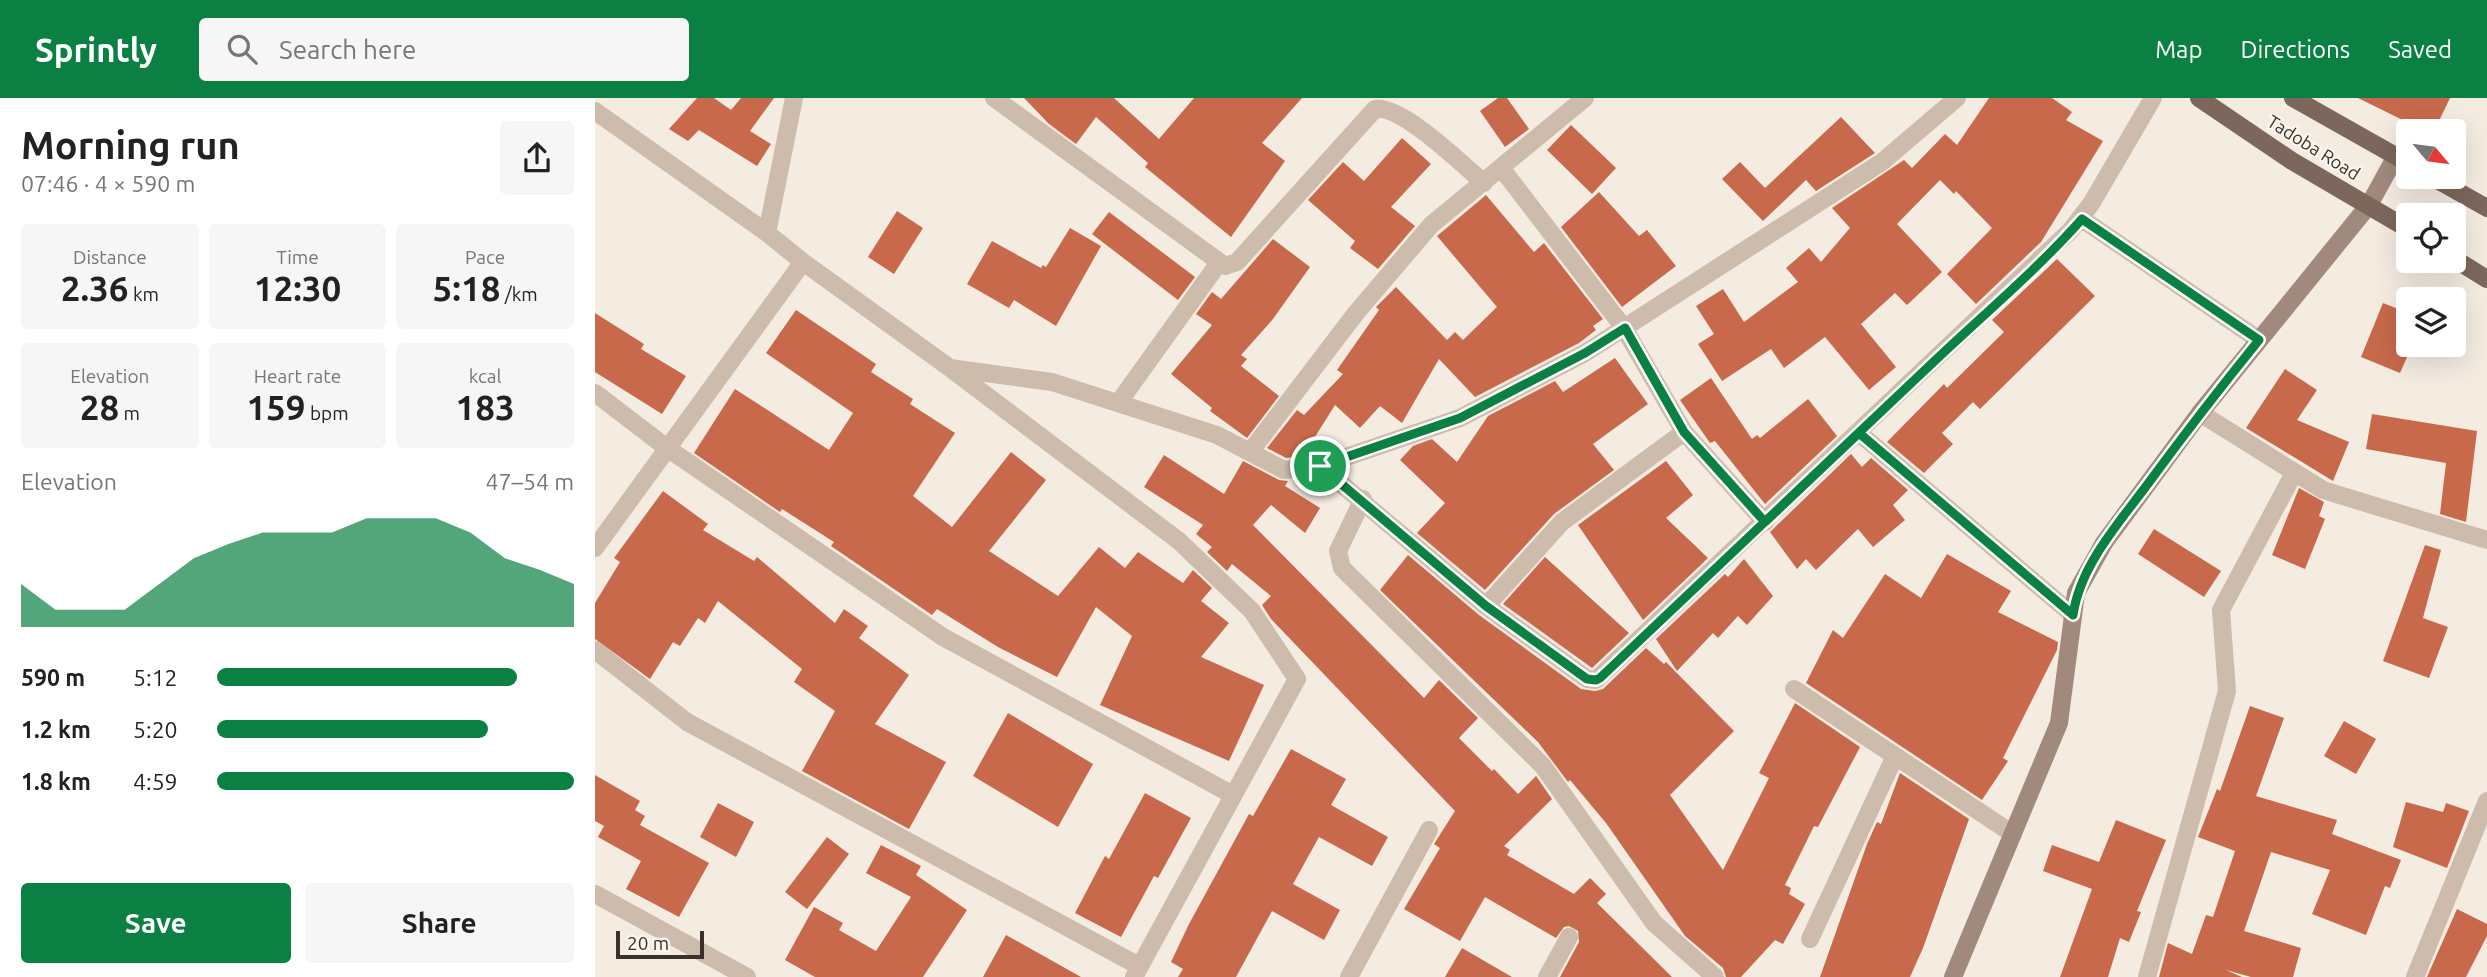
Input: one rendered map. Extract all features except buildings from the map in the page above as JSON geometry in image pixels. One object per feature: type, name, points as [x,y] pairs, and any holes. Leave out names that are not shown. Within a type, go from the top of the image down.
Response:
[{"type":"main road","name":"Tadoba Road","points":[[2199,98],[2292,161],[2396,222]]},
{"type":"main road","name":"Tadoba Road","points":[[2294,98],[2396,157]]},
{"type":"main road","points":[[2453,189],[2487,208]]},
{"type":"main road","points":[[2466,266],[2487,279]]},
{"type":"street","points":[[767,233],[794,98]]},
{"type":"street","points":[[994,98],[1218,264],[1225,266],[1237,262],[1370,113],[1383,103],[1433,139],[1484,183]]},
{"type":"street","points":[[1250,452],[1356,313],[1423,235],[1585,98]]},
{"type":"street","points":[[950,368],[1052,382],[1119,402],[1217,435],[1284,470],[1320,466],[1460,418],[1585,353],[1882,162],[1957,98]]},
{"type":"street","points":[[1320,466],[1363,499],[1486,606],[1587,679],[1596,680],[2082,219],[2153,98]]},
{"type":"street","points":[[595,111],[767,233],[1179,541],[1252,611],[1297,679],[1137,972],[687,722],[595,650]]},
{"type":"street","points":[[1953,977],[2059,723],[2076,593],[2104,543],[2200,413],[2396,168]]},
{"type":"street","points":[[1502,169],[1625,328],[1684,432],[1765,522]]},
{"type":"street","points":[[2082,219],[2259,340]]},
{"type":"street","points":[[595,548],[803,262]]},
{"type":"street","points":[[1119,402],[1218,264]]},
{"type":"street","points":[[595,393],[667,448],[943,636],[1233,795]]},
{"type":"street","points":[[2200,413],[2323,490],[2487,540]]},
{"type":"street","points":[[1486,606],[1562,522],[1684,432]]},
{"type":"street","points":[[1859,433],[2073,615]]},
{"type":"street","points":[[2147,977],[2227,691],[2221,610],[2294,473]]},
{"type":"street","points":[[1363,499],[1338,551],[1342,568],[1537,760],[1654,923],[1715,977]]},
{"type":"street","points":[[1794,689],[2013,834]]},
{"type":"street","points":[[1809,940],[1895,756]]},
{"type":"street","points":[[2415,977],[2487,801]]},
{"type":"street","points":[[1349,977],[1429,830]]},
{"type":"street","points":[[595,894],[747,977]]},
{"type":"street","points":[[1547,977],[1569,937]]},
{"type":"route","points":[[1320,466],[1363,499],[1486,606],[1592,681],[1600,678],[1765,522],[1812,477],[1859,433],[2082,219],[2259,340],[2200,413],[2104,543],[2076,593],[2073,615],[1859,433],[1765,522],[1684,432],[1625,328],[1585,353],[1460,418],[1320,466]]}]
